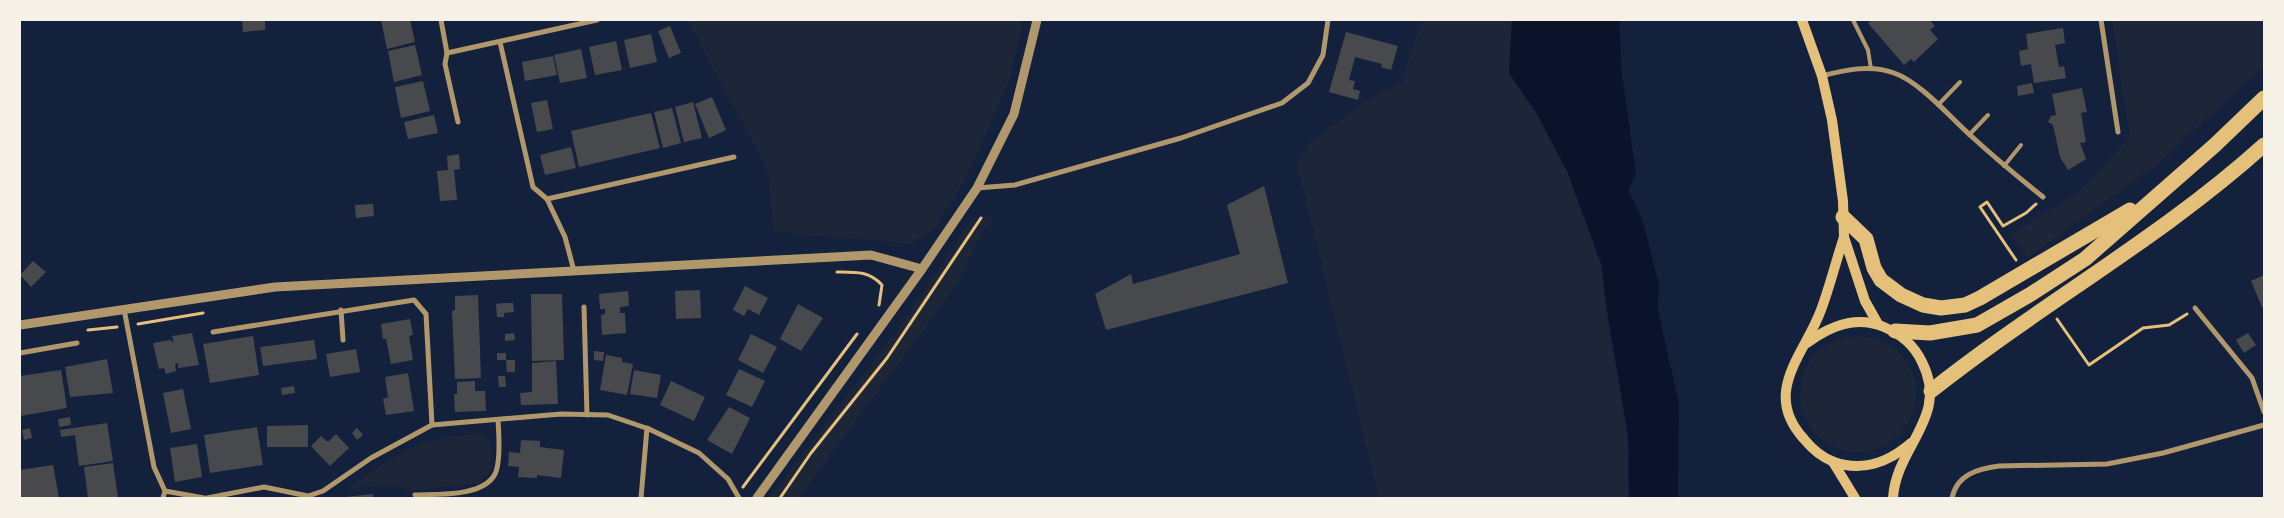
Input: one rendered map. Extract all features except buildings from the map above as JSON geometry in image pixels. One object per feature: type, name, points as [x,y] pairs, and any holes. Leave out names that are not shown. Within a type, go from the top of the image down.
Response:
[{"type":"highway","points":[[1895,331],[1930,333],[1977,325],[2031,294],[2085,259],[2215,145],[2264,98]]},
{"type":"highway","points":[[1931,391],[1963,366],[2226,180],[2264,145]]},
{"type":"highway","points":[[1843,217],[1866,239],[1874,268],[1881,280],[1890,288],[1923,305],[1954,308],[1988,294],[2167,187]]},
{"type":"main road","points":[[1802,20],[1822,76],[1837,147],[1844,237],[1865,301],[1878,324]]},
{"type":"main road","points":[[1844,237],[1821,311],[1806,344],[1795,358],[1787,381],[1786,399],[1788,413],[1796,430],[1816,452],[1833,462],[1868,466],[1885,461],[1898,454],[1911,443]]},
{"type":"main road","points":[[1806,344],[1824,330],[1842,323],[1861,321],[1878,324],[1895,331],[1916,350],[1928,374],[1931,391],[1930,407],[1922,428],[1911,443],[1900,469],[1893,498]]},
{"type":"main road","points":[[1833,462],[1855,498]]},
{"type":"street","points":[[441,20],[448,53],[445,64],[458,122]]},
{"type":"street","points":[[448,53],[597,20]]},
{"type":"street","points":[[757,498],[922,269],[977,188],[1014,114],[1036,20]]},
{"type":"street","points":[[977,188],[1015,185],[1181,138],[1282,103],[1308,82],[1323,55],[1328,20]]},
{"type":"street","points":[[2101,20],[2118,132]]},
{"type":"street","points":[[500,42],[533,187],[547,199],[565,237],[574,271]]},
{"type":"street","points":[[1822,76],[1844,70],[1871,69],[1894,73],[1928,94],[1969,135],[2043,197]]},
{"type":"street","points":[[547,199],[734,157]]},
{"type":"street","points":[[20,325],[274,287],[870,255],[922,269]]},
{"type":"street","points":[[213,332],[341,310],[414,300],[426,314],[432,425]]},
{"type":"street","points":[[584,307],[587,415]]},
{"type":"street","points":[[2195,308],[2252,378],[2264,412]]},
{"type":"street","points":[[124,309],[154,467],[165,491],[163,498]]},
{"type":"street","points":[[341,310],[343,340]]},
{"type":"street","points":[[20,354],[77,342]]},
{"type":"street","points":[[165,491],[206,498],[264,487],[316,496],[371,458],[432,425],[561,414],[608,415],[647,428],[699,453],[728,479],[738,497]]},
{"type":"street","points":[[415,495],[471,491],[486,486],[496,473],[499,446],[498,420]]},
{"type":"street","points":[[1952,498],[1956,486],[1961,479],[1983,469],[1999,466],[2107,464],[2163,453],[2264,425]]},
{"type":"street","points":[[641,498],[647,428]]},
{"type":"lane","points":[[1853,20],[1857,32],[1868,50],[1871,69]]},
{"type":"lane","points":[[1938,105],[1960,82]]},
{"type":"lane","points":[[1969,135],[1988,115]]},
{"type":"lane","points":[[2004,166],[2021,144]]},
{"type":"path","points":[[1980,207],[1987,202],[2002,226],[2026,213],[2043,197]]},
{"type":"path","points":[[780,498],[811,454],[888,358],[981,218]]},
{"type":"path","points":[[829,272],[870,274],[876,279],[882,285],[882,294],[880,304],[874,312]]},
{"type":"path","points":[[2089,365],[2143,328],[2169,326],[2195,308]]},
{"type":"path","points":[[78,331],[208,312]]},
{"type":"path","points":[[738,497],[862,328]]},
{"type":"shaded area","points":[[687,20],[1023,20],[1010,78],[966,179],[934,228],[911,244],[774,232],[767,169]]},
{"type":"shaded area","points":[[1422,20],[1512,20],[1509,73],[1537,114],[1568,173],[1601,264],[1628,436],[1629,498],[1379,498],[1297,164],[1311,142],[1364,102],[1401,82]]},
{"type":"shaded area","points":[[1512,20],[1619,20],[1622,75],[1636,174],[1628,190],[1642,218],[1659,284],[1658,310],[1679,404],[1678,498],[1629,498],[1628,436],[1601,264],[1568,173],[1537,114],[1509,73]]},
{"type":"shaded area","points":[[2112,20],[2264,20],[2264,66],[2158,164],[2028,258],[2010,235],[2080,191],[2130,137]]},
{"type":"shaded area","points":[[979,214],[991,218],[992,225],[985,227],[958,283],[799,498],[769,498],[904,321],[967,226]]},
{"type":"shaded area","points":[[1858,336],[1880,340],[1890,345],[1899,353],[1907,362],[1912,372],[1916,394],[1912,416],[1907,426],[1899,435],[1890,443],[1880,448],[1858,452],[1836,448],[1826,443],[1817,435],[1809,426],[1804,416],[1800,394],[1804,372],[1809,362],[1817,353],[1826,345],[1836,340]]},
{"type":"shaded area","points":[[478,434],[488,440],[491,450],[489,473],[479,483],[409,491],[403,487],[388,485],[346,490],[378,467],[407,450],[439,439]]}]
